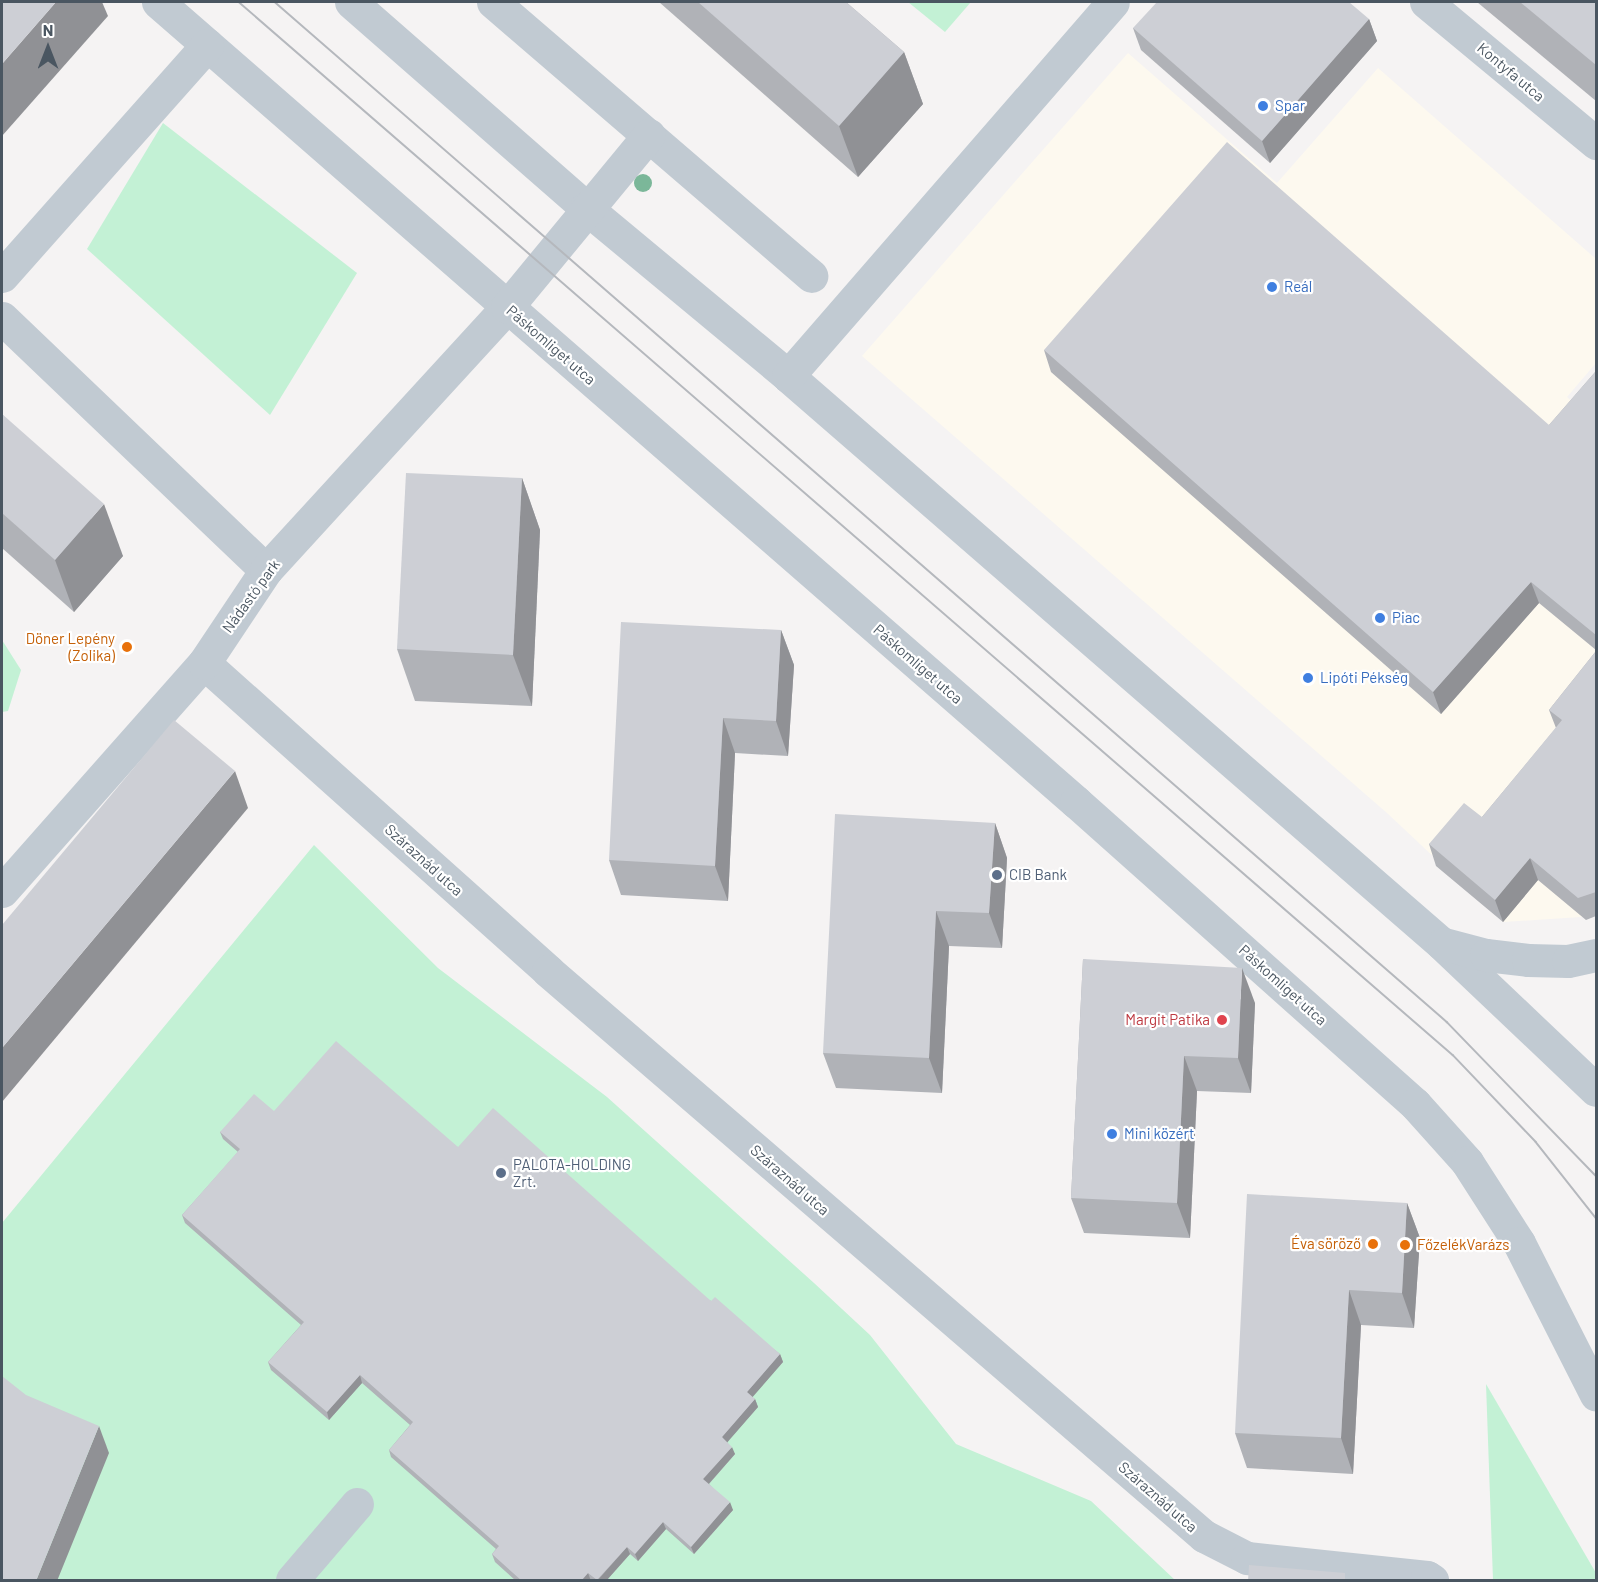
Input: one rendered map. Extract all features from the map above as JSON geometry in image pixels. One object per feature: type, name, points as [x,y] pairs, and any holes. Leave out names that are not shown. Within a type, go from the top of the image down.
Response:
[{"type":"street","name":"Páskomliget utca","points":[[158,2],[1076,802],[1415,1104],[1467,1162],[1519,1243],[1596,1395]]},
{"type":"street","points":[[351,2],[586,208],[788,376],[1442,944],[1596,1090]]},
{"type":"street","points":[[493,2],[811,276]]},
{"type":"street","points":[[788,376],[1113,2]]},
{"type":"street","name":"Kontyfa utca","points":[[1426,2],[1596,143]]},
{"type":"street","points":[[2,276],[207,45]]},
{"type":"street","name":"Nádastó park","points":[[2,891],[204,663],[266,570],[507,307],[586,208],[649,135]]},
{"type":"street","points":[[2,318],[266,570]]},
{"type":"street","name":"Száraznád utca","points":[[204,663],[548,971],[1204,1536],[1247,1558],[1427,1577],[1432,1581]]},
{"type":"street","points":[[1442,944],[1486,955],[1528,960],[1568,961],[1596,955]]},
{"type":"street","points":[[292,1581],[357,1504]]},
{"type":"shaded area","name":"Piac","points":[[1128,53],[1277,183],[1378,68],[1596,259],[1596,363],[1567,397],[1596,423],[1596,916],[1503,922],[1387,813],[862,356]]},
{"type":"green space","points":[[908,2],[971,2],[945,32]]},
{"type":"green space","points":[[163,123],[357,273],[270,415],[87,249]]},
{"type":"green space","points":[[2,640],[21,670],[8,711],[2,712]]},
{"type":"green space","points":[[314,845],[438,968],[607,1097],[870,1335],[956,1444],[1091,1501],[1175,1580],[2,1580],[2,1223]]},
{"type":"green space","points":[[1486,1384],[1596,1573],[1596,1580],[1493,1580]]},
{"type":"building","points":[[2,2],[56,2],[2,64]]},
{"type":"building","points":[[698,2],[846,2],[904,52],[839,126]]},
{"type":"building","name":"Spar","points":[[1157,2],[1349,2],[1369,19],[1262,141],[1133,28]]},
{"type":"building","points":[[1520,2],[1596,2],[1596,65]]},
{"type":"building","points":[[1227,142],[1549,425],[1596,371],[1596,635],[1531,582],[1433,692],[1044,350]]},
{"type":"building","points":[[2,414],[104,504],[55,560],[2,513]]},
{"type":"building","points":[[406,473],[522,478],[513,655],[397,649]]},
{"type":"building","points":[[621,622],[781,630],[776,721],[723,718],[715,866],[609,860]]},
{"type":"building","points":[[1596,651],[1596,892],[1578,898],[1530,858],[1495,900],[1429,844],[1464,803],[1482,817],[1562,720],[1549,710]]},
{"type":"building","points":[[174,720],[235,771],[2,1048],[2,925]]},
{"type":"building","points":[[835,814],[995,823],[989,913],[936,911],[929,1058],[823,1053]]},
{"type":"building","points":[[1083,959],[1242,968],[1238,1058],[1184,1056],[1177,1203],[1071,1198]]},
{"type":"building","points":[[336,1041],[458,1147],[493,1108],[711,1301],[715,1297],[780,1354],[747,1392],[755,1399],[722,1437],[732,1447],[703,1479],[730,1502],[691,1547],[663,1522],[635,1554],[627,1547],[597,1580],[588,1573],[581,1581],[522,1581],[492,1554],[499,1546],[389,1450],[413,1422],[360,1375],[327,1412],[268,1362],[304,1322],[182,1215],[240,1149],[220,1132],[254,1094],[274,1111]]},
{"type":"building","points":[[1247,1194],[1407,1203],[1402,1293],[1349,1290],[1341,1438],[1235,1433]]},
{"type":"building","points":[[2,1376],[26,1395],[99,1426],[36,1581],[2,1581]]},
{"type":"building","points":[[1249,1565],[1345,1573],[1345,1581],[1248,1581]]},
{"type":"tram line","points":[[239,2],[1453,1055],[1536,1142],[1596,1218]]},
{"type":"tram line","points":[[275,2],[1447,1022],[1596,1176]]},
{"type":"place","name":"Spar","points":[[1263,106]]},
{"type":"place","name":"Reál","points":[[1272,287]]},
{"type":"place","name":"Piac","points":[[1380,618]]},
{"type":"place","name":"Döner Lepény (Zolika)","points":[[127,647]]},
{"type":"place","name":"Lipóti Pékség","points":[[1308,678]]},
{"type":"place","name":"CIB Bank","points":[[997,875]]},
{"type":"place","name":"Margit Patika","points":[[1222,1020]]},
{"type":"place","name":"Mini közért","points":[[1112,1134]]},
{"type":"place","name":"PALOTA-HOLDING Zrt.","points":[[501,1173]]},
{"type":"place","name":"Éva söröző","points":[[1373,1244]]},
{"type":"place","name":"FőzelékVarázs","points":[[1405,1245]]}]
